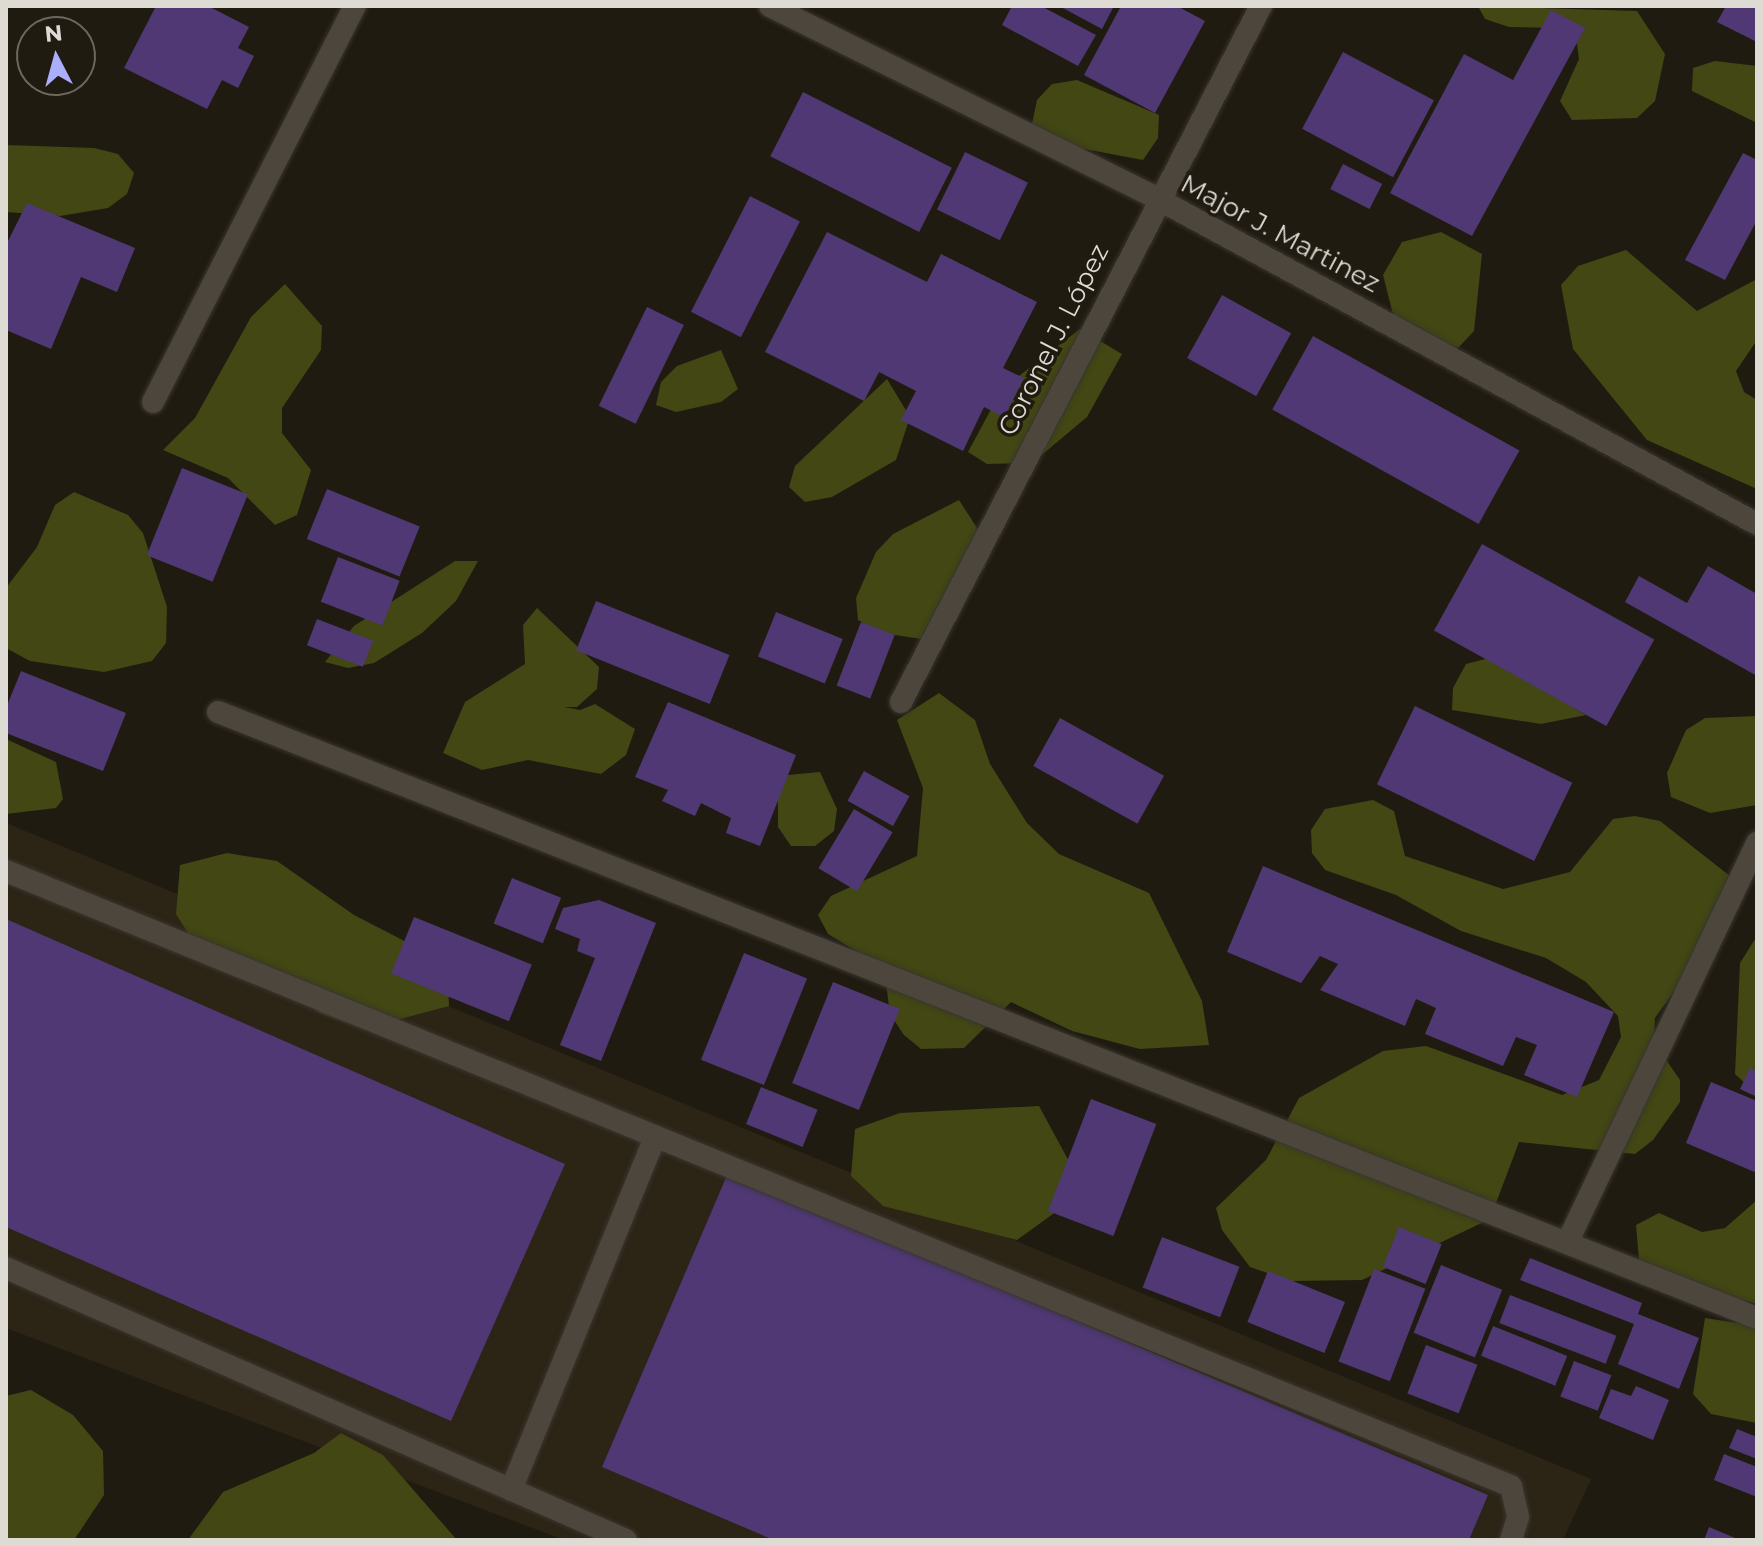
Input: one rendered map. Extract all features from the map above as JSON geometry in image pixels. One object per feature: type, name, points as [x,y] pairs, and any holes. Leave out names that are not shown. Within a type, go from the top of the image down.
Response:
[{"type":"street","points":[[153,402],[355,6]]},
{"type":"street","name":"Major J. Martinez","points":[[770,6],[1158,199],[1757,524]]},
{"type":"street","name":"Coronel J. López","points":[[901,702],[1158,199],[1261,6]]},
{"type":"street","points":[[218,712],[1757,1318]]},
{"type":"street","points":[[1568,1241],[1757,843]]},
{"type":"street","points":[[6,871],[1511,1486],[1518,1517],[1511,1540]]},
{"type":"street","points":[[511,1490],[655,1138]]},
{"type":"street","points":[[6,1268],[626,1540]]},
{"type":"shaded area","points":[[6,823],[1591,1479],[1563,1540],[564,1540],[6,1328]]},
{"type":"green space","points":[[1478,6],[1637,11],[1665,54],[1655,101],[1637,118],[1572,120],[1560,101],[1579,59],[1576,37],[1556,28],[1509,27],[1485,19]]},
{"type":"green space","points":[[1715,61],[1757,66],[1757,123],[1692,91],[1693,68]]},
{"type":"green space","points":[[1077,80],[1159,115],[1158,138],[1143,160],[1074,147],[1032,124],[1037,100],[1052,84]]},
{"type":"green space","points":[[6,145],[94,148],[118,154],[134,173],[127,194],[108,208],[60,216],[6,212]]},
{"type":"green space","points":[[1441,232],[1482,254],[1474,331],[1459,347],[1420,353],[1397,330],[1383,275],[1402,242]]},
{"type":"green space","points":[[1626,250],[1697,311],[1757,279],[1757,340],[1736,371],[1744,392],[1757,400],[1757,489],[1647,440],[1573,349],[1561,285],[1578,266]]},
{"type":"green space","points":[[285,284],[322,326],[321,350],[282,408],[282,433],[311,470],[297,515],[275,525],[228,478],[163,450],[195,418],[251,317]]},
{"type":"green space","points":[[1080,329],[1122,354],[1087,417],[1032,463],[987,464],[968,452],[1002,389]]},
{"type":"green space","points":[[721,350],[738,389],[721,402],[676,412],[656,405],[661,382],[677,366]]},
{"type":"green space","points":[[887,379],[910,417],[896,460],[832,497],[805,502],[789,487],[795,466]]},
{"type":"green space","points":[[74,492],[128,515],[143,533],[167,607],[166,643],[152,661],[104,672],[30,661],[6,648],[6,588],[37,547],[55,505]]},
{"type":"green space","points":[[959,500],[988,545],[985,567],[928,640],[882,633],[858,620],[856,598],[876,552],[893,534]]},
{"type":"green space","points":[[455,561],[478,561],[456,601],[422,633],[374,663],[348,668],[325,662],[354,626]]},
{"type":"green space","points":[[537,608],[599,667],[597,689],[577,707],[564,707],[580,710],[595,704],[635,729],[626,755],[601,774],[528,760],[482,770],[443,753],[465,702],[525,664],[523,625]]},
{"type":"green space","points":[[1489,658],[1586,715],[1541,724],[1452,710],[1453,688],[1466,664]]},
{"type":"green space","points":[[939,693],[975,720],[990,764],[1027,823],[1059,854],[1149,893],[1202,1001],[1209,1045],[1140,1049],[1072,1031],[1011,1002],[964,1048],[921,1049],[904,1035],[890,1014],[884,968],[828,934],[818,915],[831,896],[917,856],[923,788],[897,720]]},
{"type":"green space","points":[[1757,716],[1757,805],[1710,813],[1671,797],[1667,773],[1686,730],[1705,718]]},
{"type":"green space","points":[[6,739],[56,762],[63,799],[56,808],[6,814]]},
{"type":"green space","points":[[820,772],[837,809],[834,831],[815,846],[791,846],[778,827],[778,776]]},
{"type":"green space","points":[[1373,800],[1394,811],[1405,856],[1503,889],[1570,872],[1613,819],[1635,816],[1660,821],[1735,880],[1723,923],[1655,1018],[1654,1042],[1680,1080],[1680,1102],[1653,1140],[1635,1154],[1519,1142],[1490,1219],[1362,1280],[1291,1281],[1250,1267],[1222,1230],[1216,1208],[1266,1160],[1299,1098],[1383,1051],[1426,1046],[1562,1095],[1599,1080],[1621,1037],[1618,1016],[1586,982],[1546,958],[1461,931],[1396,895],[1325,870],[1312,853],[1311,830],[1325,809]]},
{"type":"green space","points":[[227,853],[277,861],[354,915],[447,963],[449,1006],[363,1029],[319,1013],[283,984],[199,951],[176,914],[180,865]]},
{"type":"green space","points":[[1757,936],[1757,1094],[1735,1074],[1740,963]]},
{"type":"green space","points":[[1039,1106],[1078,1178],[1053,1214],[1017,1240],[883,1206],[851,1176],[855,1129],[900,1113]]},
{"type":"green space","points":[[1757,1200],[1757,1304],[1640,1271],[1636,1225],[1659,1213],[1702,1232],[1725,1228]]},
{"type":"green space","points":[[1705,1318],[1757,1326],[1757,1423],[1711,1414],[1693,1394]]},
{"type":"green space","points":[[31,1390],[73,1415],[103,1451],[104,1495],[74,1540],[6,1540],[6,1396]]},
{"type":"green space","points":[[341,1433],[383,1455],[457,1540],[188,1540],[223,1492],[314,1453]]},
{"type":"building","points":[[156,6],[208,6],[249,27],[238,48],[254,56],[238,88],[222,80],[207,109],[124,68]]},
{"type":"building","points":[[1012,6],[1041,6],[1096,35],[1078,66],[1002,25]]},
{"type":"building","points":[[1059,6],[1114,6],[1102,29]]},
{"type":"building","points":[[1121,6],[1177,6],[1205,21],[1155,113],[1084,75]]},
{"type":"building","points":[[1726,6],[1757,6],[1757,42],[1717,22]]},
{"type":"building","points":[[1551,10],[1585,28],[1472,236],[1390,193],[1464,54],[1513,80]]},
{"type":"building","points":[[1343,52],[1434,100],[1393,177],[1302,129]]},
{"type":"building","points":[[803,92],[952,168],[919,232],[770,156]]},
{"type":"building","points":[[965,152],[1028,183],[1000,240],[937,210]]},
{"type":"building","points":[[1743,153],[1757,160],[1757,220],[1725,280],[1685,260]]},
{"type":"building","points":[[1343,164],[1382,184],[1369,209],[1330,189]]},
{"type":"building","points":[[750,196],[800,221],[741,337],[691,312]]},
{"type":"building","points":[[27,203],[135,248],[117,292],[81,277],[51,349],[6,330],[6,245]]},
{"type":"building","points":[[827,232],[927,282],[941,254],[1037,302],[1003,368],[1024,378],[1004,417],[984,407],[963,451],[901,420],[916,391],[879,372],[864,401],[765,352]]},
{"type":"building","points":[[1222,295],[1291,333],[1256,396],[1187,358]]},
{"type":"building","points":[[647,307],[684,325],[636,424],[599,406]]},
{"type":"building","points":[[1313,336],[1519,450],[1479,524],[1272,409]]},
{"type":"building","points":[[182,468],[248,495],[213,582],[147,555]]},
{"type":"building","points":[[327,489],[420,526],[399,577],[307,539]]},
{"type":"building","points":[[1482,544],[1654,640],[1606,726],[1434,631]]},
{"type":"building","points":[[338,557],[400,581],[382,625],[321,602]]},
{"type":"building","points":[[1708,566],[1757,594],[1757,676],[1625,602],[1639,576],[1687,603]]},
{"type":"building","points":[[596,601],[730,655],[710,704],[576,650]]},
{"type":"building","points":[[776,612],[843,639],[825,683],[758,657]]},
{"type":"building","points":[[317,619],[373,641],[363,667],[307,645]]},
{"type":"building","points":[[861,622],[895,635],[870,698],[837,685]]},
{"type":"building","points":[[21,671],[126,713],[103,771],[6,733],[6,708]]},
{"type":"building","points":[[668,702],[796,755],[760,846],[726,833],[731,818],[701,803],[695,816],[662,801],[668,790],[635,777]]},
{"type":"building","points":[[1415,706],[1572,783],[1534,861],[1377,784]]},
{"type":"building","points":[[1060,718],[1164,776],[1137,824],[1033,766]]},
{"type":"building","points":[[864,771],[909,796],[893,826],[848,801]]},
{"type":"building","points":[[854,809],[893,832],[857,891],[818,868]]},
{"type":"building","points":[[1263,866],[1614,1012],[1577,1097],[1524,1075],[1537,1045],[1516,1037],[1503,1066],[1425,1034],[1436,1008],[1416,999],[1405,1026],[1320,990],[1338,964],[1320,956],[1301,983],[1227,952]]},
{"type":"building","points":[[512,878],[561,898],[543,943],[494,923]]},
{"type":"building","points":[[599,900],[656,923],[601,1061],[560,1045],[595,958],[577,951],[580,939],[555,929],[563,908]]},
{"type":"building","points":[[414,917],[532,965],[509,1021],[391,974]]},
{"type":"building","points":[[6,919],[565,1164],[451,1421],[6,1227]]},
{"type":"building","points":[[744,953],[807,978],[764,1085],[701,1060]]},
{"type":"building","points":[[833,982],[900,1009],[859,1110],[792,1083]]},
{"type":"building","points":[[1750,1068],[1757,1071],[1757,1097],[1740,1089]]},
{"type":"building","points":[[1711,1082],[1757,1101],[1757,1173],[1686,1143]]},
{"type":"building","points":[[761,1087],[818,1110],[803,1147],[746,1124]]},
{"type":"building","points":[[1091,1099],[1156,1124],[1113,1236],[1048,1211]]},
{"type":"building","points":[[728,1173],[1488,1495],[1469,1540],[774,1540],[602,1467]]},
{"type":"building","points":[[1399,1227],[1442,1244],[1426,1284],[1383,1267]]},
{"type":"building","points":[[1162,1237],[1239,1267],[1220,1317],[1143,1287]]},
{"type":"building","points":[[1530,1258],[1642,1303],[1638,1314],[1699,1338],[1679,1389],[1618,1364],[1634,1324],[1520,1280]]},
{"type":"building","points":[[1441,1265],[1502,1290],[1475,1357],[1414,1333]]},
{"type":"building","points":[[1374,1269],[1425,1289],[1390,1381],[1339,1361]]},
{"type":"building","points":[[1268,1271],[1345,1302],[1324,1353],[1247,1322]]},
{"type":"building","points":[[1510,1295],[1616,1336],[1606,1364],[1499,1323]]},
{"type":"building","points":[[1493,1326],[1567,1356],[1555,1386],[1481,1356]]},
{"type":"building","points":[[1426,1345],[1477,1365],[1459,1413],[1407,1394]]},
{"type":"building","points":[[1574,1361],[1611,1375],[1598,1411],[1560,1396]]},
{"type":"building","points":[[1636,1386],[1669,1400],[1653,1440],[1599,1418],[1611,1389],[1631,1396]]},
{"type":"building","points":[[1737,1429],[1757,1437],[1757,1459],[1729,1448]]},
{"type":"building","points":[[1724,1454],[1757,1467],[1757,1497],[1714,1480]]},
{"type":"building","points":[[1709,1527],[1740,1540],[1704,1540]]}]
